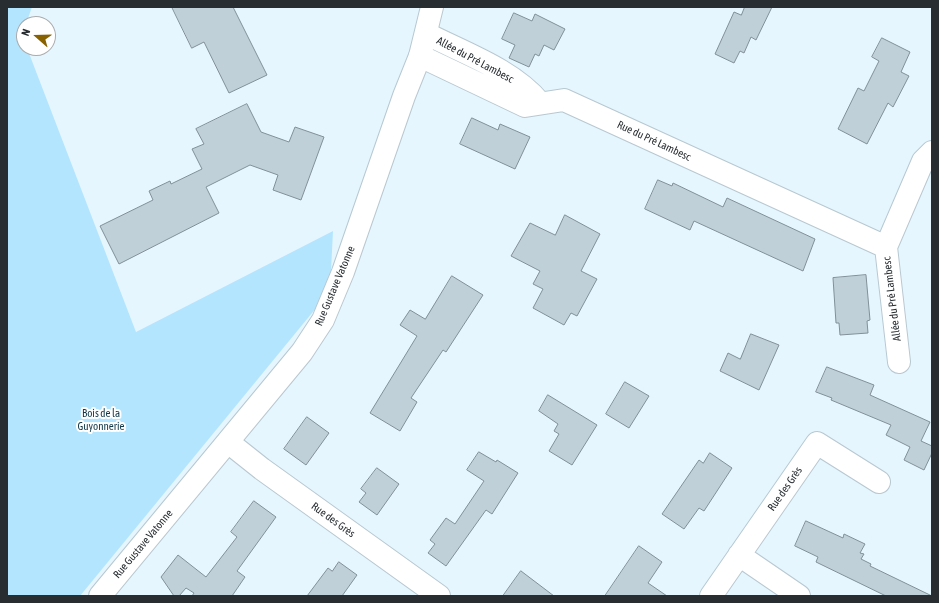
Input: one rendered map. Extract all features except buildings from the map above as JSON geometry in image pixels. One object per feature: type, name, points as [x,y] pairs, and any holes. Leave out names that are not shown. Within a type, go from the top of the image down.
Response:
[{"type":"street","name":"Rue Gustave Vatonne","points":[[100,596],[302,352],[323,320],[343,272],[404,96],[420,56],[427,34],[432,7]]},
{"type":"street","name":"Allée du Pré Lambesc","points":[[427,34],[510,76],[530,91],[540,103]]},
{"type":"street","name":"Rue du Pré Lambesc","points":[[420,56],[524,106],[564,100],[886,246]]},
{"type":"street","name":"Allée du Pré Lambesc","points":[[899,362],[886,246],[923,161],[932,152]]},
{"type":"street","name":"Rue des Grès","points":[[228,442],[262,470],[439,596]]},
{"type":"street","name":"Rue des Grès","points":[[711,596],[817,443],[879,482]]},
{"type":"street","points":[[739,555],[799,596]]},
{"type":"green space","name":"Bois de la Guyonnerie","points":[[7,7],[32,7],[29,16],[16,16],[16,56],[30,56],[136,332],[333,231],[330,291],[80,596],[7,596]]}]
